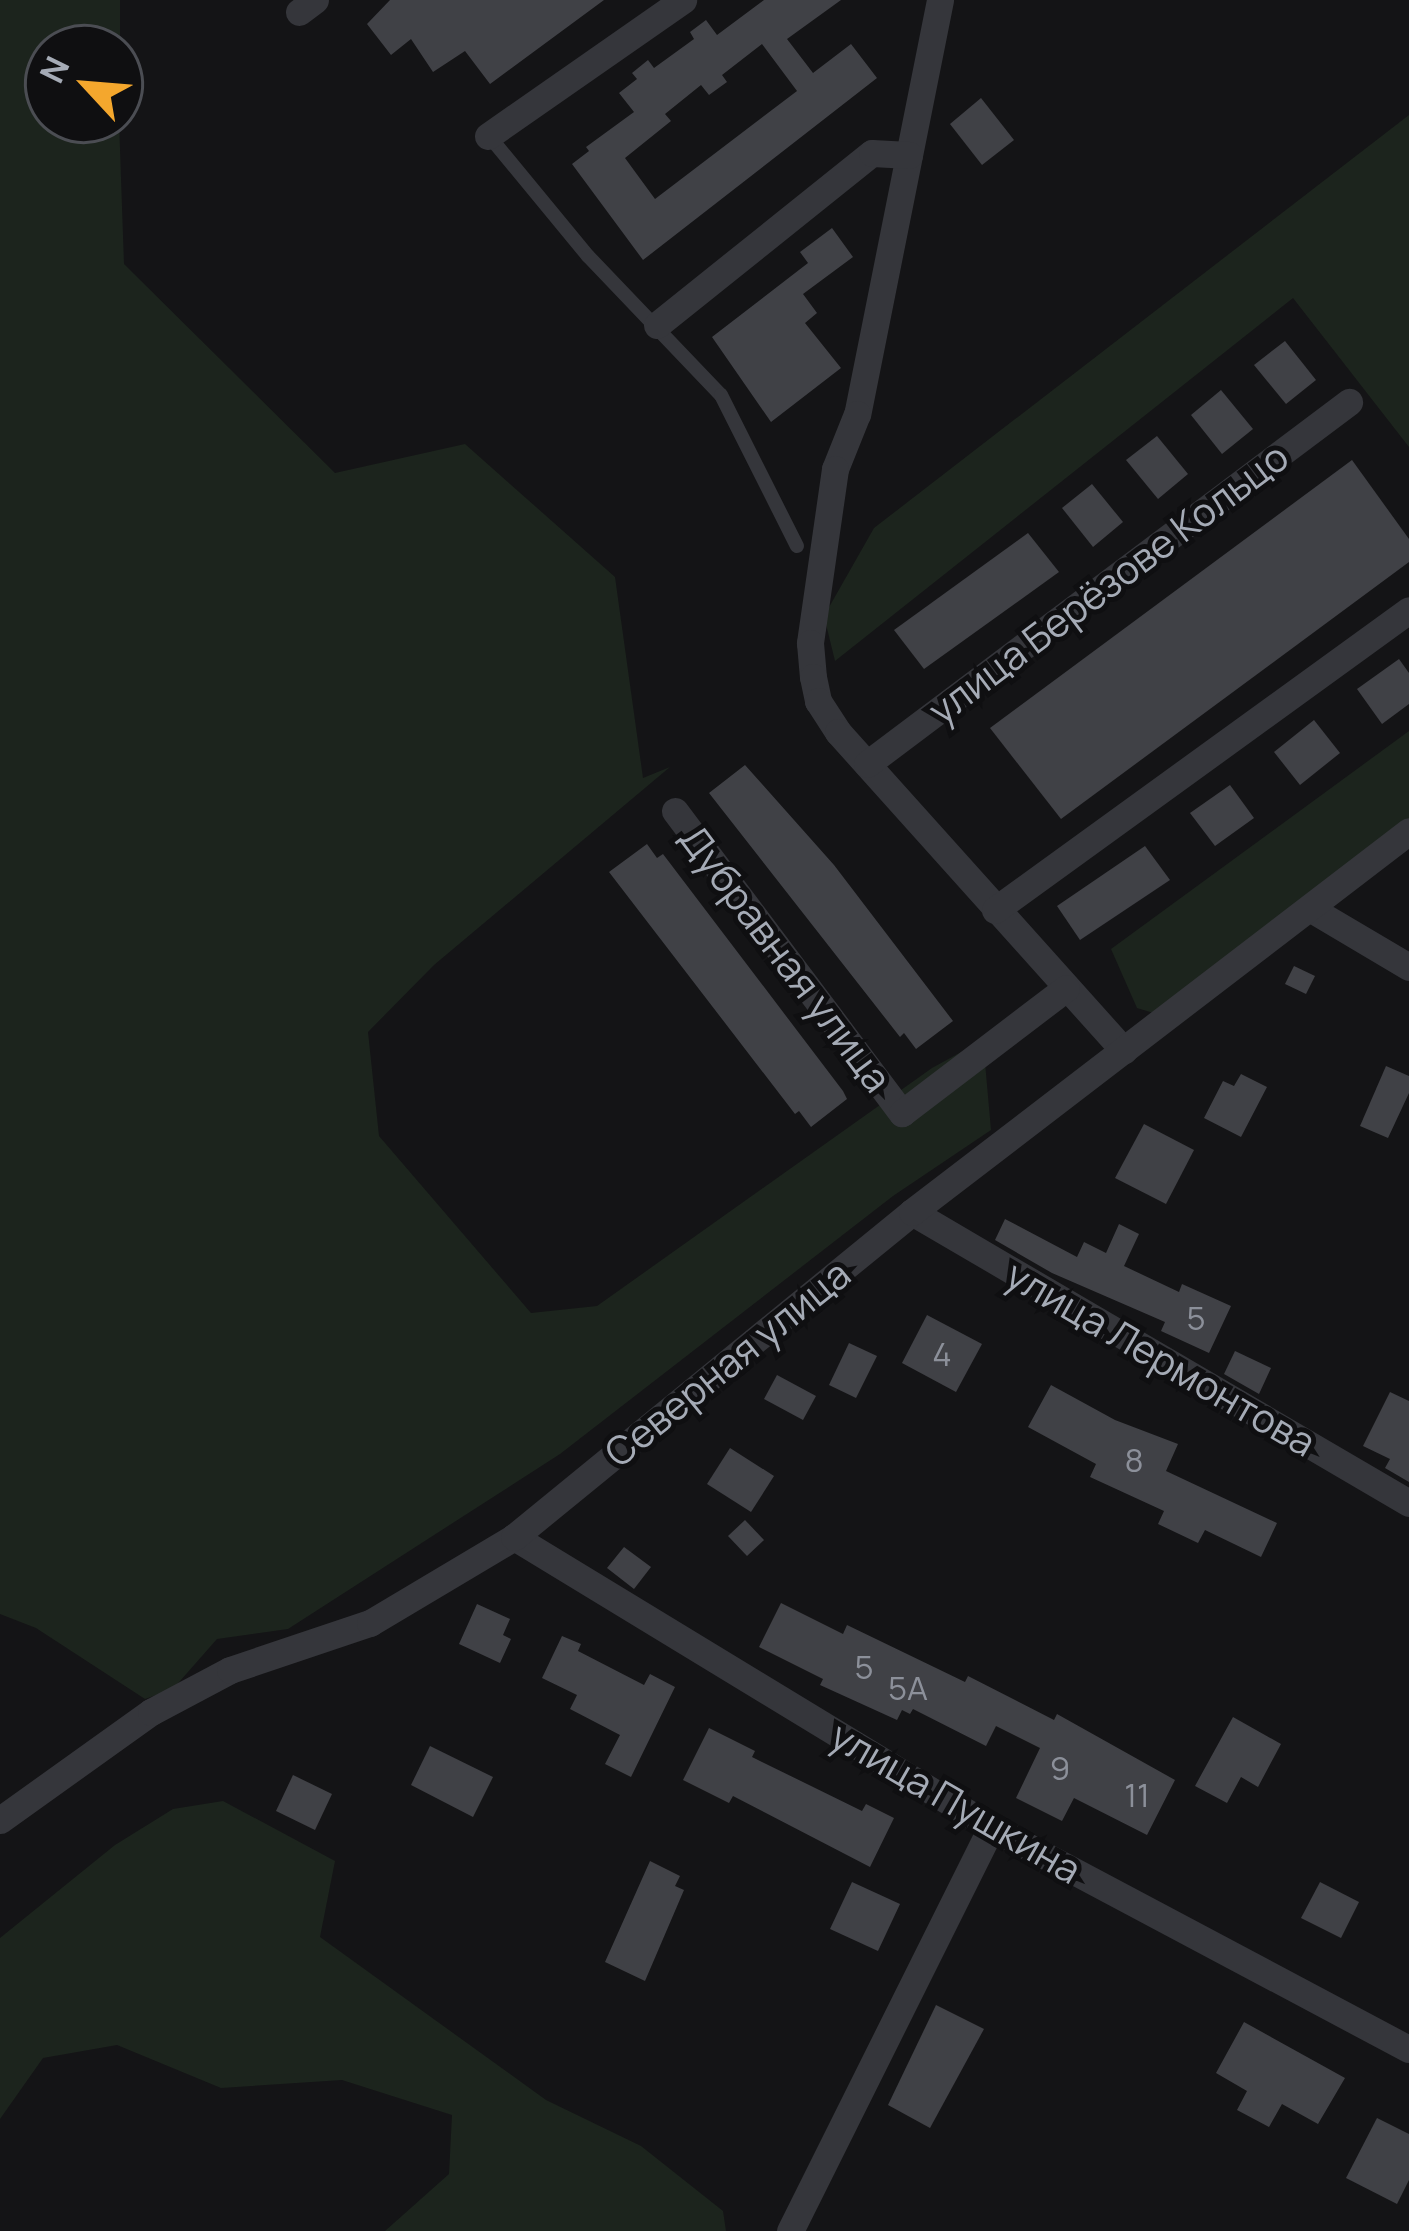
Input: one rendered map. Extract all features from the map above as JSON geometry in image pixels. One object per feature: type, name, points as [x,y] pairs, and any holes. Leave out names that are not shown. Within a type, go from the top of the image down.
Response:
[{"type":"street","points":[[488,136],[683,0]]},
{"type":"street","points":[[940,0],[857,414],[835,469],[810,644],[818,701],[867,764],[1124,1051]]},
{"type":"street","points":[[657,325],[872,153],[909,155]]},
{"type":"street","name":"улица Берёзове Кольцо","points":[[867,764],[1349,402]]},
{"type":"street","points":[[995,910],[1409,610]]},
{"type":"street","name":"Дубравная улица","points":[[676,811],[902,1112],[1066,988]]},
{"type":"street","name":"Северная улица","points":[[0,1820],[151,1712],[230,1670],[370,1623],[514,1537],[912,1212],[1409,831]]},
{"type":"street","points":[[1311,908],[1409,967]]},
{"type":"street","name":"улица Лермонтова","points":[[912,1212],[1409,1503]]},
{"type":"street","name":"улица Пушкина","points":[[514,1537],[991,1827],[1409,2049]]},
{"type":"street","points":[[790,2231],[991,1827]]},
{"type":"lane","points":[[488,136],[588,256],[721,395],[797,546]]},
{"type":"shaded area","points":[[0,0],[120,0],[120,24],[24,24],[24,144],[120,144],[124,264],[335,473],[465,444],[615,577],[643,778],[670,767],[434,965],[368,1032],[379,1136],[531,1313],[597,1306],[932,1068],[983,1040],[991,1130],[893,1196],[560,1454],[288,1629],[217,1639],[173,1689],[145,1699],[36,1628],[0,1614]]},
{"type":"shaded area","points":[[1409,115],[1409,447],[1293,298],[835,661],[824,616],[874,528]]},
{"type":"shaded area","points":[[1409,731],[1409,827],[1160,1015],[1137,1008],[1111,949]]},
{"type":"shaded area","points":[[223,1801],[335,1861],[320,1937],[546,2100],[641,2146],[723,2211],[726,2231],[385,2231],[449,2174],[452,2115],[342,2080],[221,2088],[117,2045],[43,2058],[0,2119],[0,1938],[115,1845],[173,1809]]},
{"type":"building","points":[[390,0],[604,0],[490,84],[465,51],[433,72],[411,39],[391,55],[367,24]]},
{"type":"building","points":[[764,0],[841,0],[787,39],[813,73],[851,44],[877,78],[643,260],[572,164],[589,151],[586,147],[634,112],[619,93],[637,79],[632,73],[648,60],[654,68],[694,39],[690,32],[706,20],[717,35]],"holes":[[[762,44],[797,91],[655,199],[625,158],[671,121],[665,114],[701,85],[709,95],[727,82],[722,75]]]},
{"type":"building","points":[[981,98],[1014,140],[982,165],[950,124]]},
{"type":"building","points":[[832,228],[853,257],[803,294],[817,313],[805,323],[841,368],[771,422],[712,337],[808,263],[800,252]]},
{"type":"building","points":[[1285,341],[1316,380],[1286,404],[1254,365]]},
{"type":"building","points":[[1221,390],[1253,429],[1222,454],[1191,415]]},
{"type":"building","points":[[1157,436],[1188,474],[1158,499],[1126,460]]},
{"type":"building","points":[[1352,460],[1409,539],[1409,562],[1061,819],[990,728]]},
{"type":"building","points":[[1092,484],[1123,522],[1093,547],[1062,508]]},
{"type":"building","points":[[1028,533],[1059,572],[924,669],[894,630]]},
{"type":"building","points":[[1399,659],[1409,673],[1409,704],[1382,724],[1357,689]]},
{"type":"building","points":[[1314,720],[1340,753],[1300,785],[1274,752]]},
{"type":"building","points":[[745,765],[834,865],[953,1021],[916,1049],[904,1033],[900,1037],[709,793]]},
{"type":"building","points":[[1230,785],[1254,818],[1215,846],[1190,813]]},
{"type":"building","points":[[647,844],[657,858],[663,854],[843,1091],[847,1099],[811,1127],[799,1111],[795,1114],[609,872]]},
{"type":"building","points":[[1145,846],[1170,880],[1080,940],[1057,906]]},
{"type":"building","points":[[1294,966],[1315,976],[1306,994],[1285,984]]},
{"type":"building","points":[[1386,1066],[1409,1076],[1409,1093],[1388,1138],[1360,1126]]},
{"type":"building","points":[[1241,1074],[1267,1087],[1241,1137],[1204,1118],[1223,1081],[1234,1086]]},
{"type":"building","points":[[1144,1124],[1194,1150],[1166,1204],[1115,1178]]},
{"type":"building","points":[[1005,1219],[1077,1257],[1084,1242],[1106,1253],[1119,1224],[1139,1234],[1124,1266],[1179,1292],[1182,1284],[1231,1306],[1209,1353],[1161,1331],[1165,1322],[1052,1273],[995,1240]]},
{"type":"building","points":[[927,1315],[982,1344],[956,1392],[902,1363]]},
{"type":"building","points":[[849,1343],[877,1356],[856,1398],[829,1385]]},
{"type":"building","points":[[1235,1351],[1271,1368],[1259,1394],[1224,1374]]},
{"type":"building","points":[[777,1375],[816,1396],[803,1420],[764,1399]]},
{"type":"building","points":[[1051,1385],[1115,1420],[1178,1444],[1166,1471],[1277,1523],[1261,1557],[1205,1530],[1198,1543],[1158,1524],[1164,1511],[1090,1477],[1096,1464],[1028,1427]]},
{"type":"building","points":[[1390,1392],[1409,1401],[1409,1482],[1385,1468],[1390,1459],[1363,1446]]},
{"type":"building","points":[[730,1448],[774,1476],[751,1512],[707,1484]]},
{"type":"building","points":[[745,1520],[764,1540],[747,1556],[728,1536]]},
{"type":"building","points":[[624,1547],[651,1567],[634,1589],[607,1568]]},
{"type":"building","points":[[781,1603],[843,1634],[847,1625],[965,1682],[968,1676],[1054,1720],[1057,1714],[1175,1780],[1147,1835],[1074,1798],[1062,1821],[1016,1798],[1040,1748],[996,1726],[986,1746],[913,1709],[910,1714],[902,1710],[897,1720],[820,1685],[823,1679],[759,1647]]},
{"type":"building","points":[[477,1604],[510,1619],[503,1635],[511,1639],[500,1663],[459,1644]]},
{"type":"building","points":[[562,1636],[581,1644],[578,1651],[644,1685],[650,1674],[675,1687],[631,1777],[605,1764],[620,1735],[570,1709],[577,1695],[542,1678]]},
{"type":"building","points":[[1233,1717],[1281,1744],[1258,1787],[1241,1777],[1227,1803],[1195,1786]]},
{"type":"building","points":[[709,1728],[755,1751],[752,1757],[862,1811],[866,1804],[894,1818],[870,1867],[733,1796],[729,1803],[683,1780]]},
{"type":"building","points":[[430,1746],[493,1777],[473,1817],[411,1785]]},
{"type":"building","points":[[293,1775],[332,1794],[315,1830],[276,1811]]},
{"type":"building","points":[[650,1861],[680,1876],[675,1886],[684,1890],[645,1981],[605,1962]]},
{"type":"building","points":[[852,1882],[900,1904],[878,1951],[830,1929]]},
{"type":"building","points":[[1320,1882],[1359,1902],[1341,1938],[1301,1918]]},
{"type":"building","points":[[936,2005],[984,2029],[930,2128],[888,2105]]},
{"type":"building","points":[[1244,2022],[1345,2078],[1318,2124],[1282,2104],[1269,2127],[1237,2110],[1247,2091],[1216,2073]]},
{"type":"building","points":[[1377,2118],[1409,2134],[1409,2180],[1397,2204],[1346,2178]]}]
